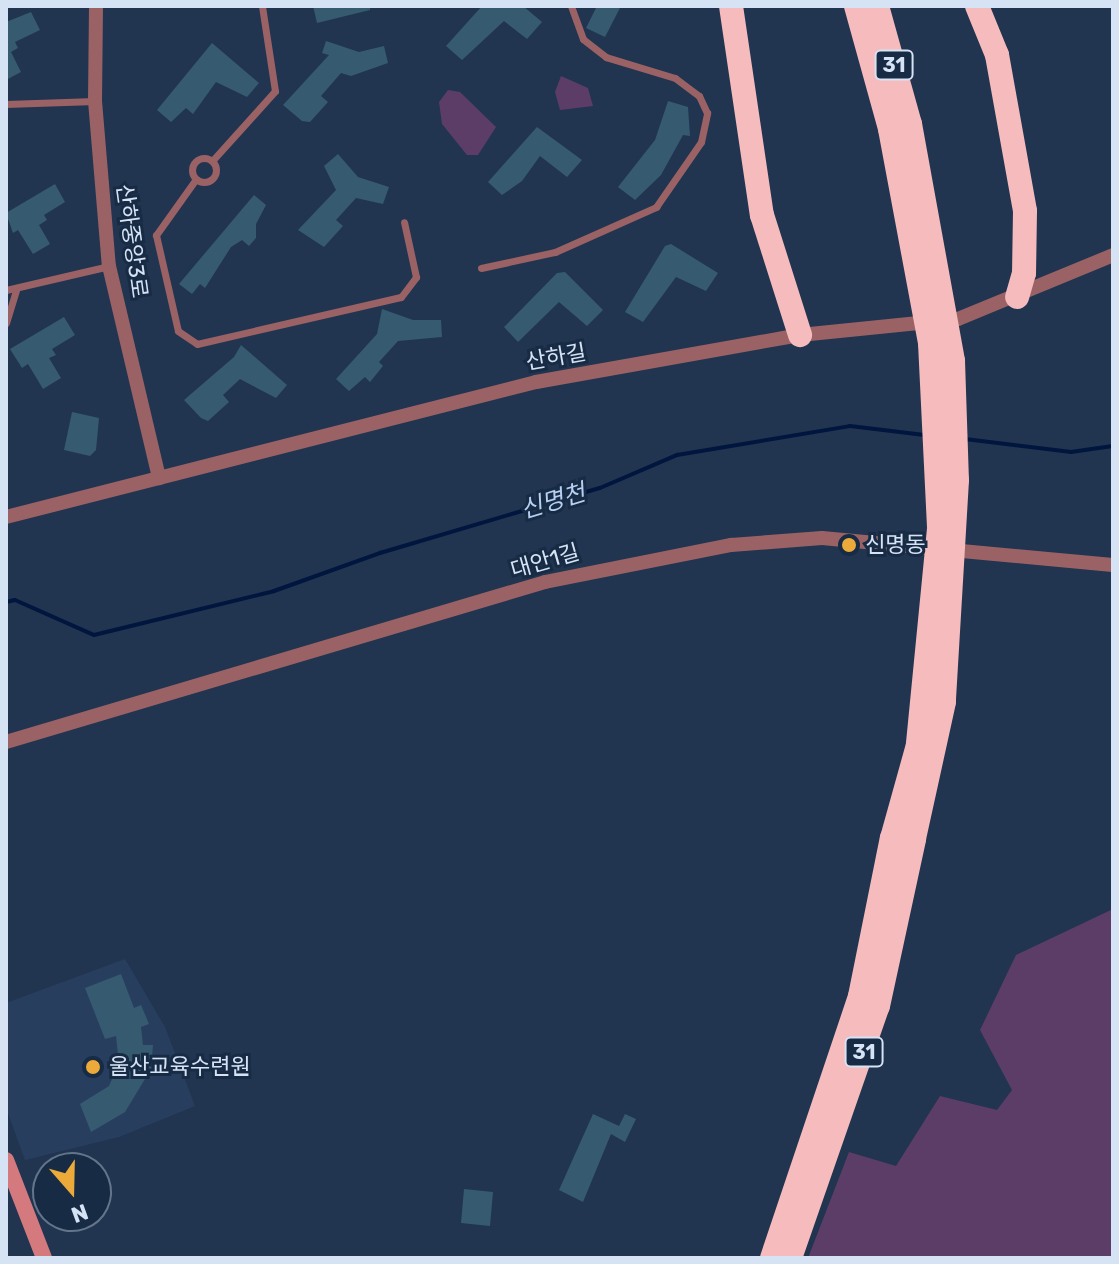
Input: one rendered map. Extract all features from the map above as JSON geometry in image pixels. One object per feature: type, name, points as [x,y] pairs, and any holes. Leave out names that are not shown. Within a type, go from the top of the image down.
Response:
[{"type":"highway","points":[[731,6],[762,215],[800,335]]},
{"type":"highway","points":[[772,1258],[860,996],[903,839],[918,745],[939,515],[930,343],[900,126],[856,6]]},
{"type":"highway","name":"31","points":[[877,6],[900,126]]},
{"type":"highway","points":[[977,6],[997,55],[1025,211],[1024,273],[1017,297]]},
{"type":"highway","name":"31","points":[[790,1258],[878,1006],[903,839]]},
{"type":"main road","points":[[6,1160],[44,1258]]},
{"type":"street","name":"산하중앙3로","points":[[96,6],[95,101],[109,266],[159,478]]},
{"type":"street","name":"산하길","points":[[6,517],[536,382],[800,335],[958,319],[1113,255]]},
{"type":"street","name":"대안1길","points":[[6,742],[545,582],[731,545],[822,538],[1113,565]]},
{"type":"lane","points":[[262,6],[275,91],[212,161],[195,162],[196,179],[156,235],[178,331],[197,344],[401,297],[416,277],[404,222]]},
{"type":"lane","points":[[481,268],[555,252],[656,207],[701,142],[707,113],[699,96],[675,78],[606,57],[583,39],[571,6]]},
{"type":"lane","points":[[6,104],[95,101]]},
{"type":"lane","points":[[196,179],[213,178],[212,161]]},
{"type":"lane","points":[[6,290],[109,266]]},
{"type":"lane","points":[[6,323],[16,290]]},
{"type":"shaded area","points":[[561,76],[588,88],[593,106],[560,110],[555,92]]},
{"type":"shaded area","points":[[448,90],[460,92],[496,127],[478,155],[467,155],[442,124],[439,102]]},
{"type":"shaded area","points":[[1113,909],[1113,1258],[808,1258],[849,1152],[896,1166],[940,1096],[997,1110],[1012,1090],[980,1030],[1016,955]]},
{"type":"shaded area","name":"울산교육수련원","points":[[125,959],[165,1027],[195,1106],[119,1137],[58,1152],[32,1152],[32,1158],[25,1160],[6,1108],[6,1003]]},
{"type":"building","points":[[313,6],[370,6],[370,10],[317,23]]},
{"type":"building","points":[[482,6],[523,6],[542,22],[527,39],[504,21],[462,60],[446,46]]},
{"type":"building","points":[[597,6],[621,6],[605,37],[586,28]]},
{"type":"building","points":[[31,12],[40,30],[15,42],[18,48],[11,52],[21,72],[6,80],[6,22]]},
{"type":"building","points":[[326,41],[359,52],[384,46],[388,63],[351,76],[341,73],[321,96],[328,102],[310,122],[302,121],[283,105],[329,55],[322,53]]},
{"type":"building","points":[[212,43],[259,83],[247,97],[216,82],[193,114],[186,108],[171,122],[157,110]]},
{"type":"building","points":[[668,101],[688,107],[690,136],[683,135],[661,175],[635,200],[618,187],[655,140]]},
{"type":"building","points":[[537,127],[582,160],[567,177],[540,156],[522,181],[502,195],[488,182]]},
{"type":"building","points":[[338,154],[358,177],[389,187],[383,204],[356,198],[336,220],[343,226],[324,247],[298,230],[336,190],[324,166]]},
{"type":"building","points":[[55,184],[65,202],[44,215],[47,220],[39,225],[50,244],[33,254],[18,230],[13,233],[6,213]]},
{"type":"building","points":[[254,195],[266,205],[256,224],[256,238],[249,246],[242,240],[231,247],[205,288],[200,284],[192,294],[179,284]]},
{"type":"building","points":[[671,244],[718,273],[706,291],[676,277],[643,322],[625,312],[665,246]]},
{"type":"building","points":[[565,272],[603,310],[587,326],[559,302],[518,342],[504,327],[557,273]]},
{"type":"building","points":[[382,309],[413,320],[441,320],[442,337],[398,341],[379,362],[383,366],[370,382],[365,377],[349,391],[336,379],[377,334]]},
{"type":"building","points":[[64,317],[75,335],[52,349],[56,355],[49,358],[61,378],[43,389],[28,364],[22,368],[10,349]]},
{"type":"building","points":[[241,345],[287,385],[276,398],[240,379],[223,395],[229,402],[208,421],[201,418],[184,400],[234,357]]},
{"type":"building","points":[[72,412],[99,418],[96,450],[90,456],[64,450]]},
{"type":"building","points":[[121,974],[134,1008],[141,1005],[149,1024],[141,1027],[143,1045],[153,1045],[151,1069],[125,1112],[91,1132],[80,1104],[109,1086],[119,1064],[116,1036],[105,1039],[85,988]]},
{"type":"building","points":[[593,1114],[619,1126],[625,1114],[636,1119],[625,1142],[611,1134],[583,1202],[559,1190]]},
{"type":"building","points":[[464,1189],[493,1192],[490,1226],[461,1223]]},
{"type":"waterway","name":"신명천","points":[[6,602],[15,600],[94,635],[274,591],[380,553],[600,488],[677,455],[850,426],[924,435]]},
{"type":"waterway","name":"신명천","points":[[965,439],[1071,452],[1113,446]]},
{"type":"place","name":"신명동","points":[[849,545]]},
{"type":"place","name":"울산교육수련원","points":[[93,1067]]}]
